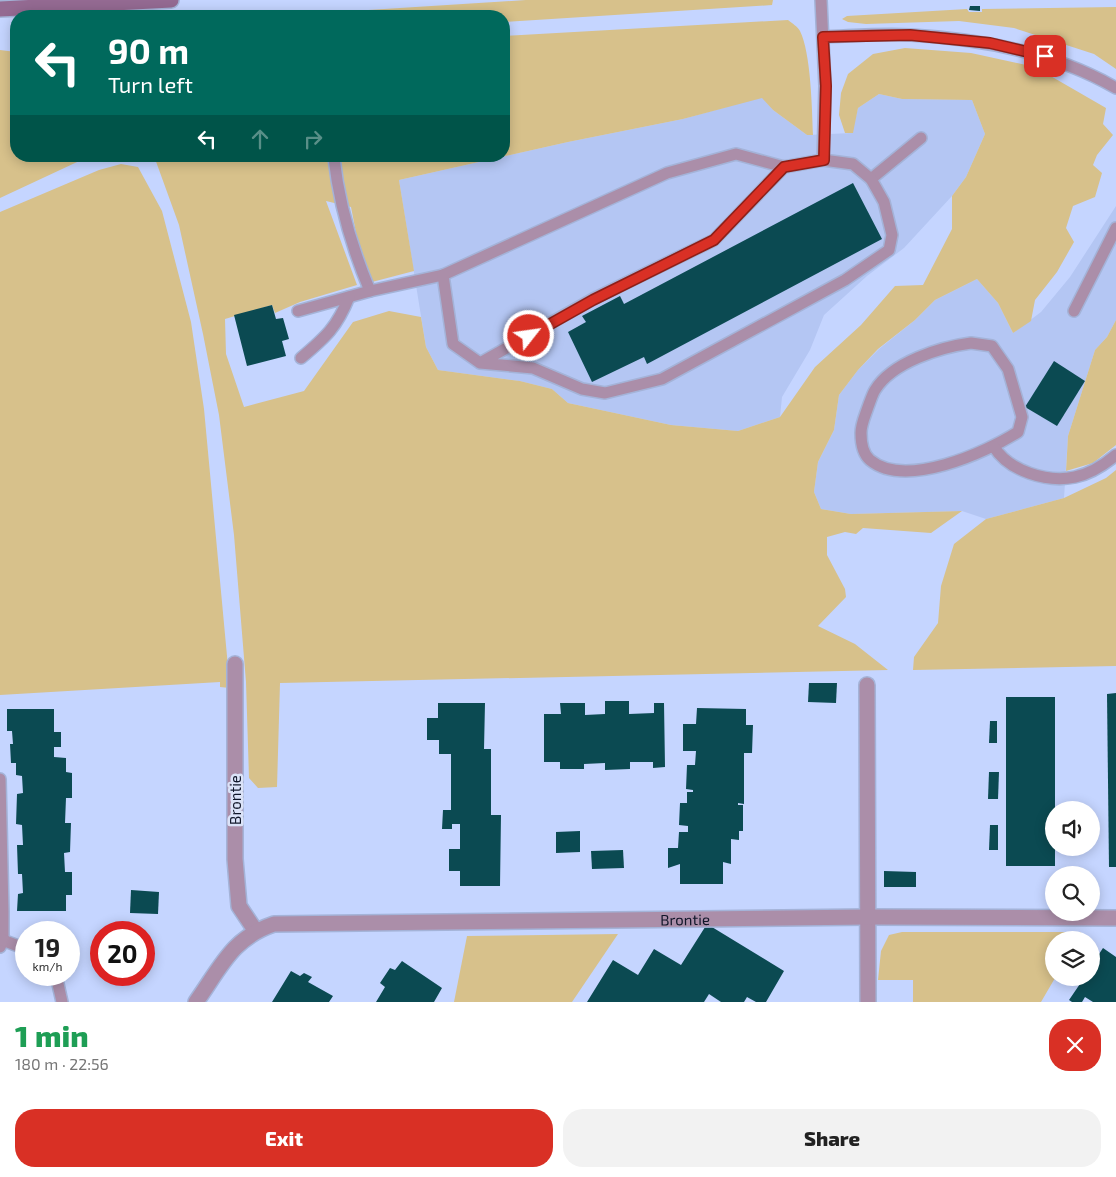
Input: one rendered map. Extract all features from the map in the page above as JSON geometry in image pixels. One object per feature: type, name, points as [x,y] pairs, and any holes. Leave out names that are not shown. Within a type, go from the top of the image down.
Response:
[{"type":"main road","points":[[0,9],[171,0]]},
{"type":"street","name":"Brontie","points":[[235,664],[234,859],[239,906],[255,930]]},
{"type":"street","points":[[868,685],[868,1002]]},
{"type":"street","name":"Brontie","points":[[196,1002],[237,944],[255,930],[274,924],[868,917],[1116,918]]},
{"type":"lane","points":[[821,0],[826,86],[824,160]]},
{"type":"lane","points":[[823,37],[910,35],[990,43],[1045,56],[1116,88]]},
{"type":"lane","points":[[870,179],[921,138]]},
{"type":"lane","points":[[298,312],[370,291],[443,275],[667,173],[736,154],[784,167],[824,160],[853,164],[870,179],[884,202],[892,235],[889,250],[845,280],[662,379],[604,393],[582,389],[533,368],[480,363],[453,344],[443,275]]},
{"type":"lane","points":[[334,162],[337,185],[353,252],[370,291]]},
{"type":"lane","points":[[480,363],[593,300],[714,240],[784,167]]},
{"type":"lane","points":[[1074,310],[1116,228]]},
{"type":"lane","points":[[300,358],[340,321],[349,297]]},
{"type":"lane","points":[[971,343],[992,346],[1008,369],[1022,417],[1018,432],[994,448],[918,472],[888,471],[868,460],[861,443],[861,426],[875,389],[899,367],[947,346],[971,343]]},
{"type":"lane","points":[[994,448],[1000,457],[1014,467],[1036,475],[1058,478],[1074,477],[1101,467],[1116,455]]},
{"type":"lane","points":[[0,779],[1,942],[15,946]]},
{"type":"lane","points":[[58,986],[62,1002]]},
{"type":"shaded area","points":[[526,0],[773,0],[772,5],[510,22],[510,10],[368,10]]},
{"type":"shaded area","points":[[1116,7],[1116,69],[1094,54],[1014,28],[959,21],[866,24],[848,22],[842,19],[847,16],[967,9],[969,12],[982,12],[982,9]]},
{"type":"shaded area","points":[[788,20],[800,31],[807,53],[813,135],[807,135],[773,110],[762,98],[683,119],[510,155],[510,36]]},
{"type":"shaded area","points":[[905,48],[971,53],[1035,67],[1106,108],[1103,124],[1113,135],[1097,155],[1093,165],[1102,173],[1095,197],[1073,206],[1066,228],[1074,242],[1057,272],[1035,300],[1031,321],[1013,333],[998,303],[977,279],[935,300],[915,320],[878,349],[858,370],[839,395],[834,430],[818,462],[814,492],[821,509],[851,514],[962,511],[931,533],[863,528],[856,534],[845,532],[827,537],[827,555],[845,589],[846,597],[818,626],[855,644],[888,670],[280,683],[277,787],[258,788],[249,778],[246,682],[234,535],[219,415],[179,225],[156,162],[479,162],[399,180],[414,271],[372,282],[359,248],[351,207],[326,201],[357,285],[300,302],[275,313],[272,305],[225,319],[226,354],[244,407],[304,391],[353,322],[389,311],[421,317],[426,347],[438,370],[520,381],[552,389],[568,403],[671,425],[738,431],[780,417],[815,367],[861,325],[895,286],[923,285],[952,229],[952,196],[966,177],[985,134],[972,100],[902,99],[879,94],[858,108],[853,133],[845,133],[839,115],[841,93],[848,74],[873,54]]},
{"type":"shaded area","points":[[0,50],[10,51],[10,162],[77,162],[0,198]]},
{"type":"shaded area","points":[[879,94],[902,99],[972,100],[985,134],[966,177],[952,196],[904,248],[867,276],[824,315],[810,350],[782,397],[780,417],[738,431],[671,425],[568,403],[552,389],[520,381],[438,370],[426,347],[399,180],[479,162],[510,162],[510,155],[683,119],[762,97],[773,110],[807,135],[852,133],[858,108]]},
{"type":"shaded area","points":[[121,164],[138,167],[162,211],[191,322],[204,409],[230,688],[220,687],[220,682],[0,695],[0,212],[99,170]]},
{"type":"shaded area","points":[[1116,206],[1116,320],[1107,337],[1095,350],[1068,436],[1064,498],[986,519],[962,511],[851,514],[821,509],[814,492],[818,462],[834,430],[839,395],[858,370],[935,300],[977,279],[998,303],[1013,333],[1041,312],[1070,277]]},
{"type":"shaded area","points":[[1116,320],[1116,445],[1093,463],[1066,471],[1068,436],[1095,350],[1107,337]]},
{"type":"shaded area","points":[[1116,470],[1116,666],[913,670],[914,657],[938,623],[941,586],[954,544],[986,519],[1064,498],[1106,478]]},
{"type":"shaded area","points":[[902,932],[1045,932],[1045,986],[1050,986],[1041,1002],[913,1002],[913,980],[878,980],[881,951],[889,935]]},
{"type":"shaded area","points":[[618,934],[572,1002],[454,1002],[467,936]]},
{"type":"building","points":[[970,6],[980,6],[980,11],[969,10]]},
{"type":"building","points":[[853,183],[882,239],[647,364],[644,357],[592,382],[568,332],[586,322],[582,316],[620,296],[624,304]]},
{"type":"building","points":[[272,305],[276,319],[283,318],[289,339],[282,341],[286,356],[247,366],[234,315]]},
{"type":"building","points":[[1054,361],[1085,381],[1057,426],[1025,407]]},
{"type":"building","points":[[809,683],[837,683],[836,703],[808,702]]},
{"type":"building","points":[[1116,693],[1116,867],[1109,867],[1107,694]]},
{"type":"building","points":[[1006,697],[1055,697],[1055,801],[1045,801],[1045,856],[1055,856],[1055,866],[1006,866]]},
{"type":"building","points":[[605,701],[629,701],[629,714],[654,713],[654,703],[664,703],[665,767],[653,768],[653,762],[630,762],[630,769],[605,770],[605,763],[584,764],[584,769],[560,769],[560,762],[544,762],[544,714],[561,714],[560,703],[585,703],[585,715],[605,714]]},
{"type":"building","points":[[438,703],[485,703],[484,749],[491,749],[491,815],[501,815],[500,886],[460,886],[460,871],[449,871],[449,849],[460,849],[460,824],[452,824],[452,829],[442,829],[443,810],[451,810],[451,754],[439,754],[439,740],[427,740],[427,718],[438,718]]},
{"type":"building","points":[[697,708],[746,709],[746,725],[753,725],[752,753],[744,753],[744,804],[738,803],[738,805],[743,805],[743,831],[739,831],[739,840],[731,839],[731,864],[723,862],[723,884],[680,884],[680,864],[668,868],[668,848],[678,848],[679,832],[688,832],[688,826],[679,825],[680,803],[687,803],[687,792],[693,792],[693,790],[686,789],[687,765],[695,765],[696,751],[683,751],[683,724],[696,724]]},
{"type":"building","points":[[7,709],[54,709],[54,732],[61,732],[61,747],[54,747],[54,757],[66,758],[66,772],[72,773],[72,798],[66,798],[65,823],[71,823],[70,852],[64,853],[65,872],[72,872],[72,895],[66,895],[66,911],[17,911],[18,894],[23,893],[22,874],[18,874],[17,845],[23,845],[22,825],[16,824],[17,794],[23,793],[22,776],[16,775],[16,763],[11,763],[10,744],[13,744],[12,731],[7,731]]},
{"type":"building","points":[[990,721],[997,721],[997,743],[989,743]]},
{"type":"building","points":[[989,772],[999,772],[998,799],[988,799]]},
{"type":"building","points":[[990,825],[998,825],[998,850],[989,850]]},
{"type":"building","points":[[580,831],[580,852],[556,853],[556,832]]},
{"type":"building","points":[[623,850],[624,868],[592,869],[591,851]]},
{"type":"building","points":[[884,871],[916,872],[916,887],[884,887]]},
{"type":"building","points":[[131,890],[159,892],[158,914],[130,913]]},
{"type":"building","points":[[707,924],[784,971],[766,1002],[756,1002],[747,997],[744,1002],[721,1002],[709,994],[704,1002],[587,1002],[613,960],[638,975],[654,949],[681,965]]},
{"type":"building","points":[[1103,948],[1116,957],[1116,1002],[1093,1002],[1085,997],[1082,1002],[1072,1002],[1069,1000],[1079,986],[1100,986],[1100,952]]},
{"type":"building","points":[[402,961],[442,988],[434,1002],[376,1002],[385,987],[380,983],[390,968],[395,970]]},
{"type":"building","points":[[291,971],[300,976],[304,973],[312,977],[308,982],[333,996],[329,1002],[272,1002]]},
{"type":"route","points":[[529,336],[593,300],[714,240],[784,167],[824,160],[826,86],[823,37],[910,35],[990,43],[1045,56]]}]
